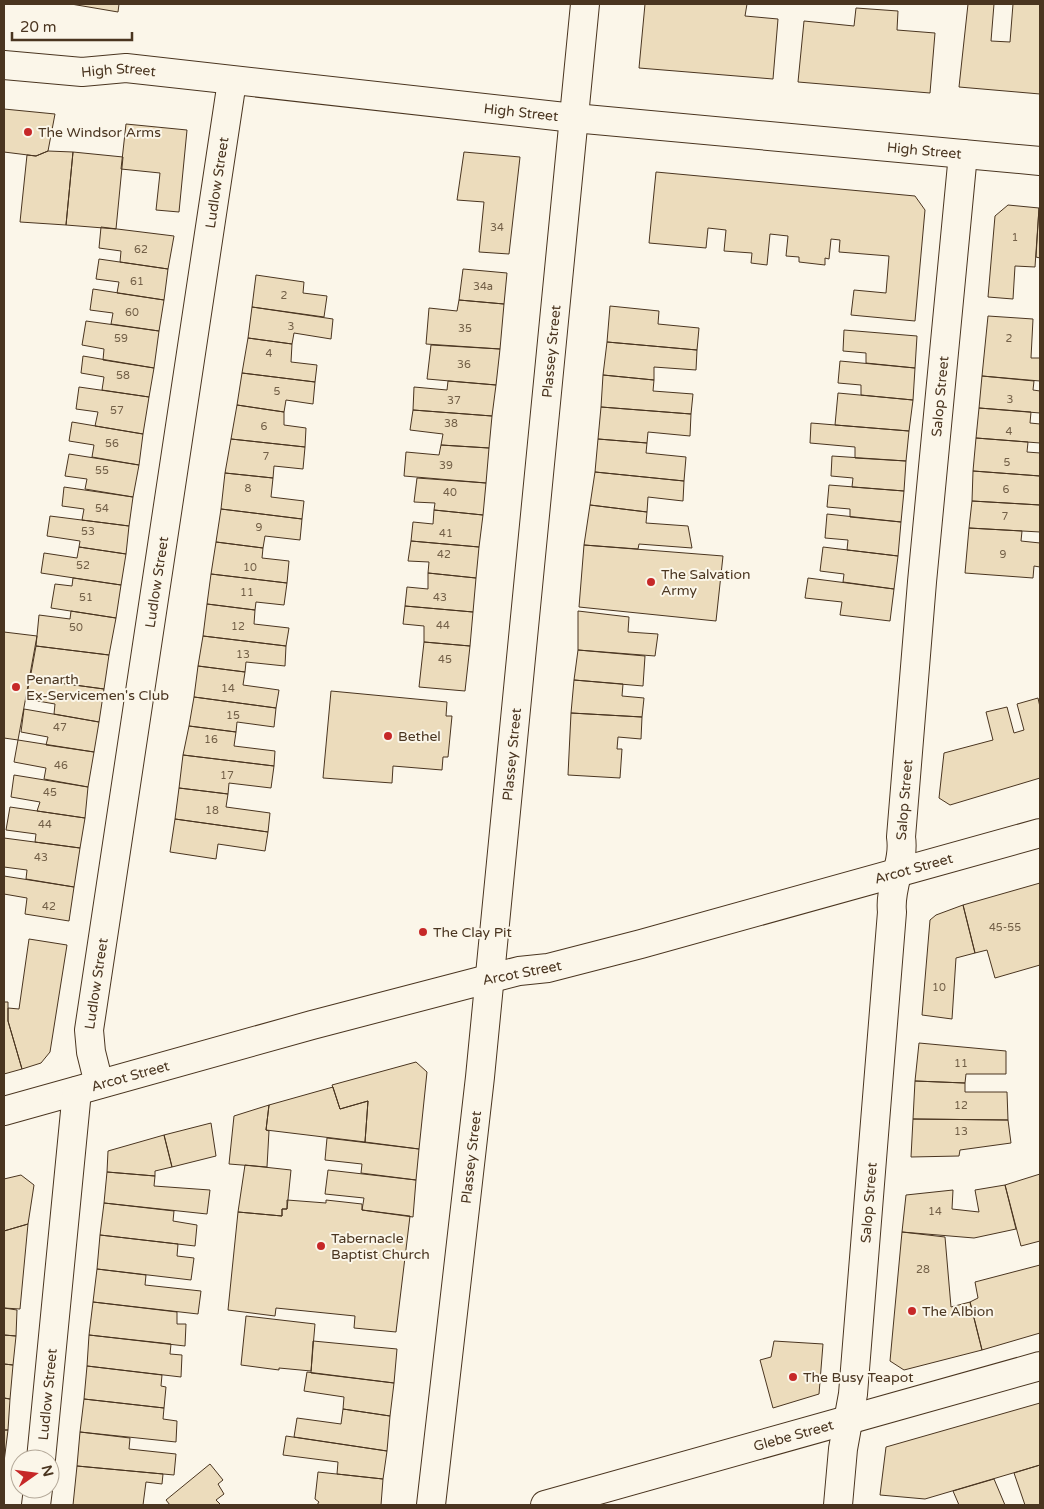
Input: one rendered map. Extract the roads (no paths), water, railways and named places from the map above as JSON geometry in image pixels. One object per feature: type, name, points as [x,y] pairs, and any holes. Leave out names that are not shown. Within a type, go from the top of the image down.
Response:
[{"type":"street","name":"Plassey Street","points":[[431,1505],[480,1076],[488,979],[586,4]]},
{"type":"street","name":"High Street","points":[[4,65],[82,72],[126,68],[574,118],[1040,161]]},
{"type":"street","name":"Ludlow Street","points":[[42,1449],[88,1087],[91,1052],[89,1030],[232,81]]},
{"type":"street","name":"Salop Street","points":[[838,1505],[843,1449],[849,1421],[892,912],[891,900],[902,847],[901,837],[922,582],[963,154]]},
{"type":"street","name":"Arcot Street","points":[[4,1111],[488,979],[520,971],[548,968],[632,947],[1040,833]]},
{"type":"street","name":"Glebe Street","points":[[545,1505],[1040,1366]]},
{"type":"place","name":"The Windsor Arms","points":[[28,132]]},
{"type":"place","name":"The Salvation Army","points":[[651,582]]},
{"type":"place","name":"Penarth Ex-Servicemen's Club","points":[[16,687]]},
{"type":"place","name":"Bethel","points":[[388,736]]},
{"type":"place","name":"The Clay Pit","points":[[423,932]]},
{"type":"place","name":"Tabernacle Baptist Church","points":[[321,1246]]},
{"type":"place","name":"The Albion","points":[[912,1311]]},
{"type":"place","name":"The Busy Teapot","points":[[793,1377]]}]
